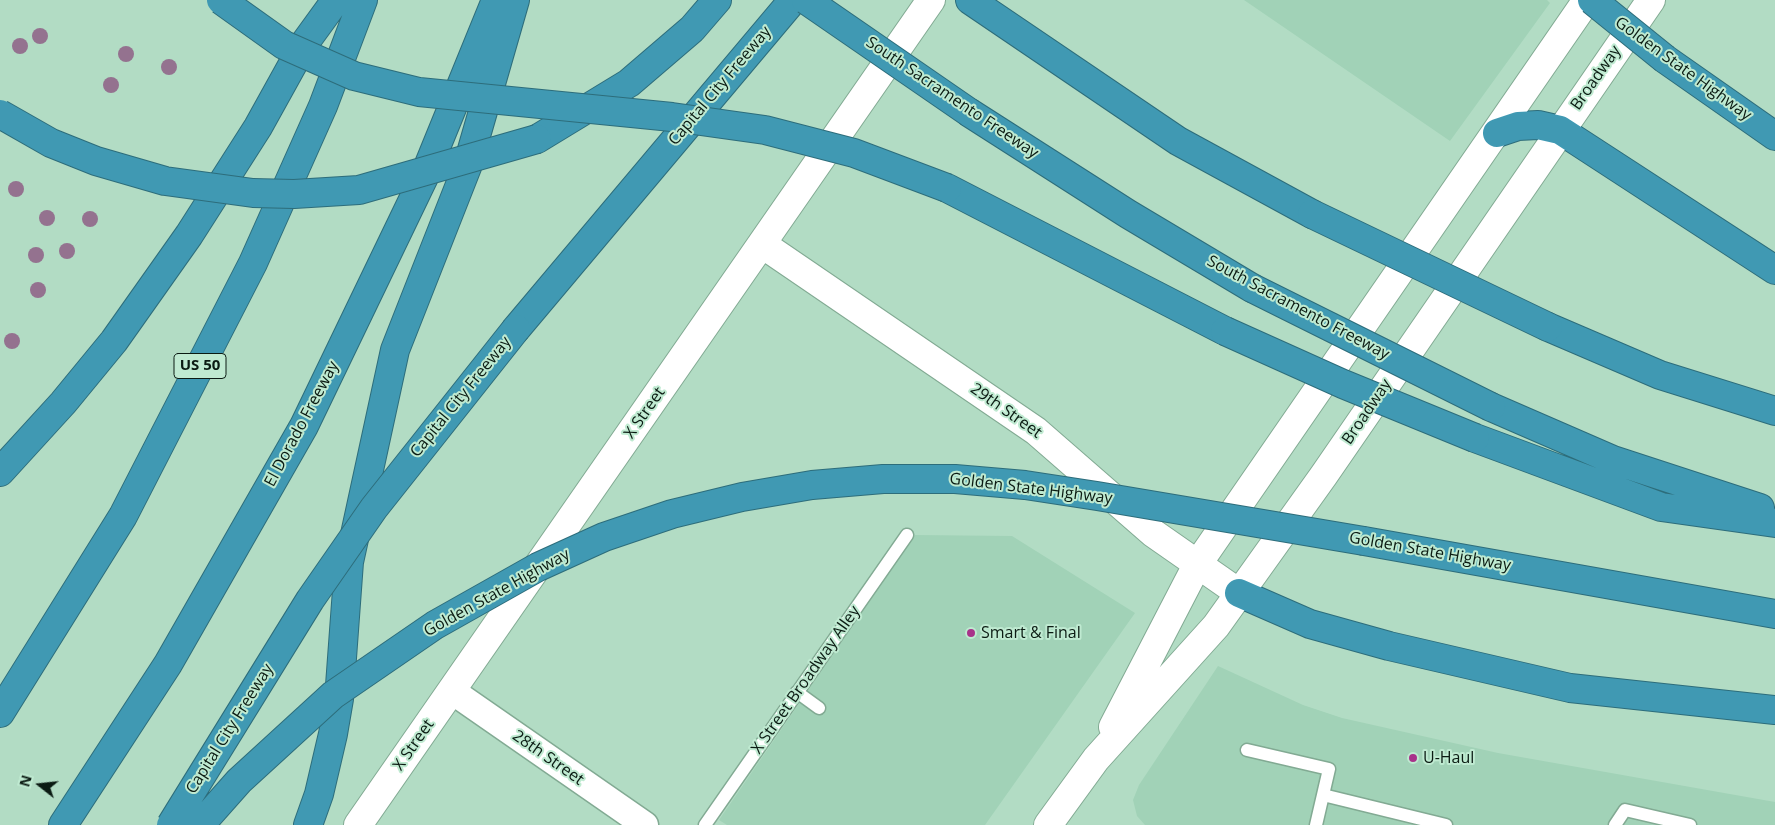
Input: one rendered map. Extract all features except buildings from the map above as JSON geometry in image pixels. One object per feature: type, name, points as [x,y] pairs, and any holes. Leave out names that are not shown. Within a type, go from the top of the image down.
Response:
[{"type":"highway","points":[[221,0],[284,45],[354,76],[419,92],[672,117],[765,130],[854,153],[947,188],[1225,331],[1343,384],[1475,438],[1661,507],[1775,522]]},
{"type":"highway","points":[[0,472],[63,403],[114,341],[190,235],[258,127],[304,44],[336,0]]},
{"type":"highway","name":"US 50","points":[[0,713],[123,516],[253,263],[323,106],[363,0]]},
{"type":"highway","name":"El Dorado Freeway","points":[[63,825],[168,664],[304,426],[423,179],[496,0]]},
{"type":"highway","points":[[308,825],[319,794],[333,734],[339,699],[349,562],[395,350],[467,167],[516,0]]},
{"type":"highway","points":[[0,114],[52,142],[96,161],[165,181],[253,192],[294,194],[359,190],[537,139],[628,83],[692,29],[717,0]]},
{"type":"highway","name":"Capital City Freeway","points":[[171,825],[310,600],[374,508],[516,329],[792,0]]},
{"type":"highway","name":"South Sacramento Freeway","points":[[806,0],[970,113],[1128,214],[1252,288],[1491,407],[1613,460],[1775,513]]},
{"type":"highway","points":[[970,0],[1178,141],[1312,214],[1548,327],[1660,375],[1775,411]]},
{"type":"highway","name":"Golden State Highway","points":[[1592,0],[1665,59],[1775,136]]},
{"type":"highway","points":[[1497,134],[1518,126],[1538,125],[1560,130],[1775,270]]},
{"type":"highway","name":"Golden State Highway","points":[[200,825],[239,781],[333,695],[435,625],[538,567],[604,537],[672,514],[812,485],[883,479],[955,479],[1025,485],[1364,540],[1775,614]]},
{"type":"highway","points":[[1239,593],[1319,626],[1388,646],[1570,688],[1775,710]]},
{"type":"main road","name":"X Street","points":[[358,825],[931,0]]},
{"type":"main road","name":"Broadway","points":[[1096,759],[1197,565],[1361,326],[1497,134],[1587,0]]},
{"type":"main road","name":"Broadway","points":[[1048,825],[1096,759],[1216,626],[1324,475],[1651,0]]},
{"type":"main road","name":"29th Street","points":[[762,244],[1036,431],[1154,533],[1239,593]]},
{"type":"street","name":"28th Street","points":[[452,691],[645,825]]},
{"type":"lane","name":"X Street Broadway Alley","points":[[705,825],[748,773],[797,692],[907,534]]},
{"type":"lane","points":[[797,692],[819,708]]},
{"type":"lane","points":[[1247,750],[1329,769],[1316,825]]},
{"type":"lane","points":[[1323,795],[1416,821],[1446,825]]},
{"type":"lane","points":[[1615,825],[1625,810],[1690,825]]},
{"type":"shaded area","points":[[1244,0],[1547,0],[1550,3],[1450,141]]},
{"type":"shaded area","points":[[915,535],[1012,536],[1135,613],[985,825],[727,825],[719,820]]},
{"type":"shaded area","points":[[1218,666],[1303,705],[1342,718],[1498,753],[1775,802],[1775,825],[1145,825],[1137,816],[1133,800],[1139,785]]},
{"type":"place","name":"Smart & Final","points":[[971,633]]},
{"type":"place","name":"U-Haul","points":[[1413,758]]}]
